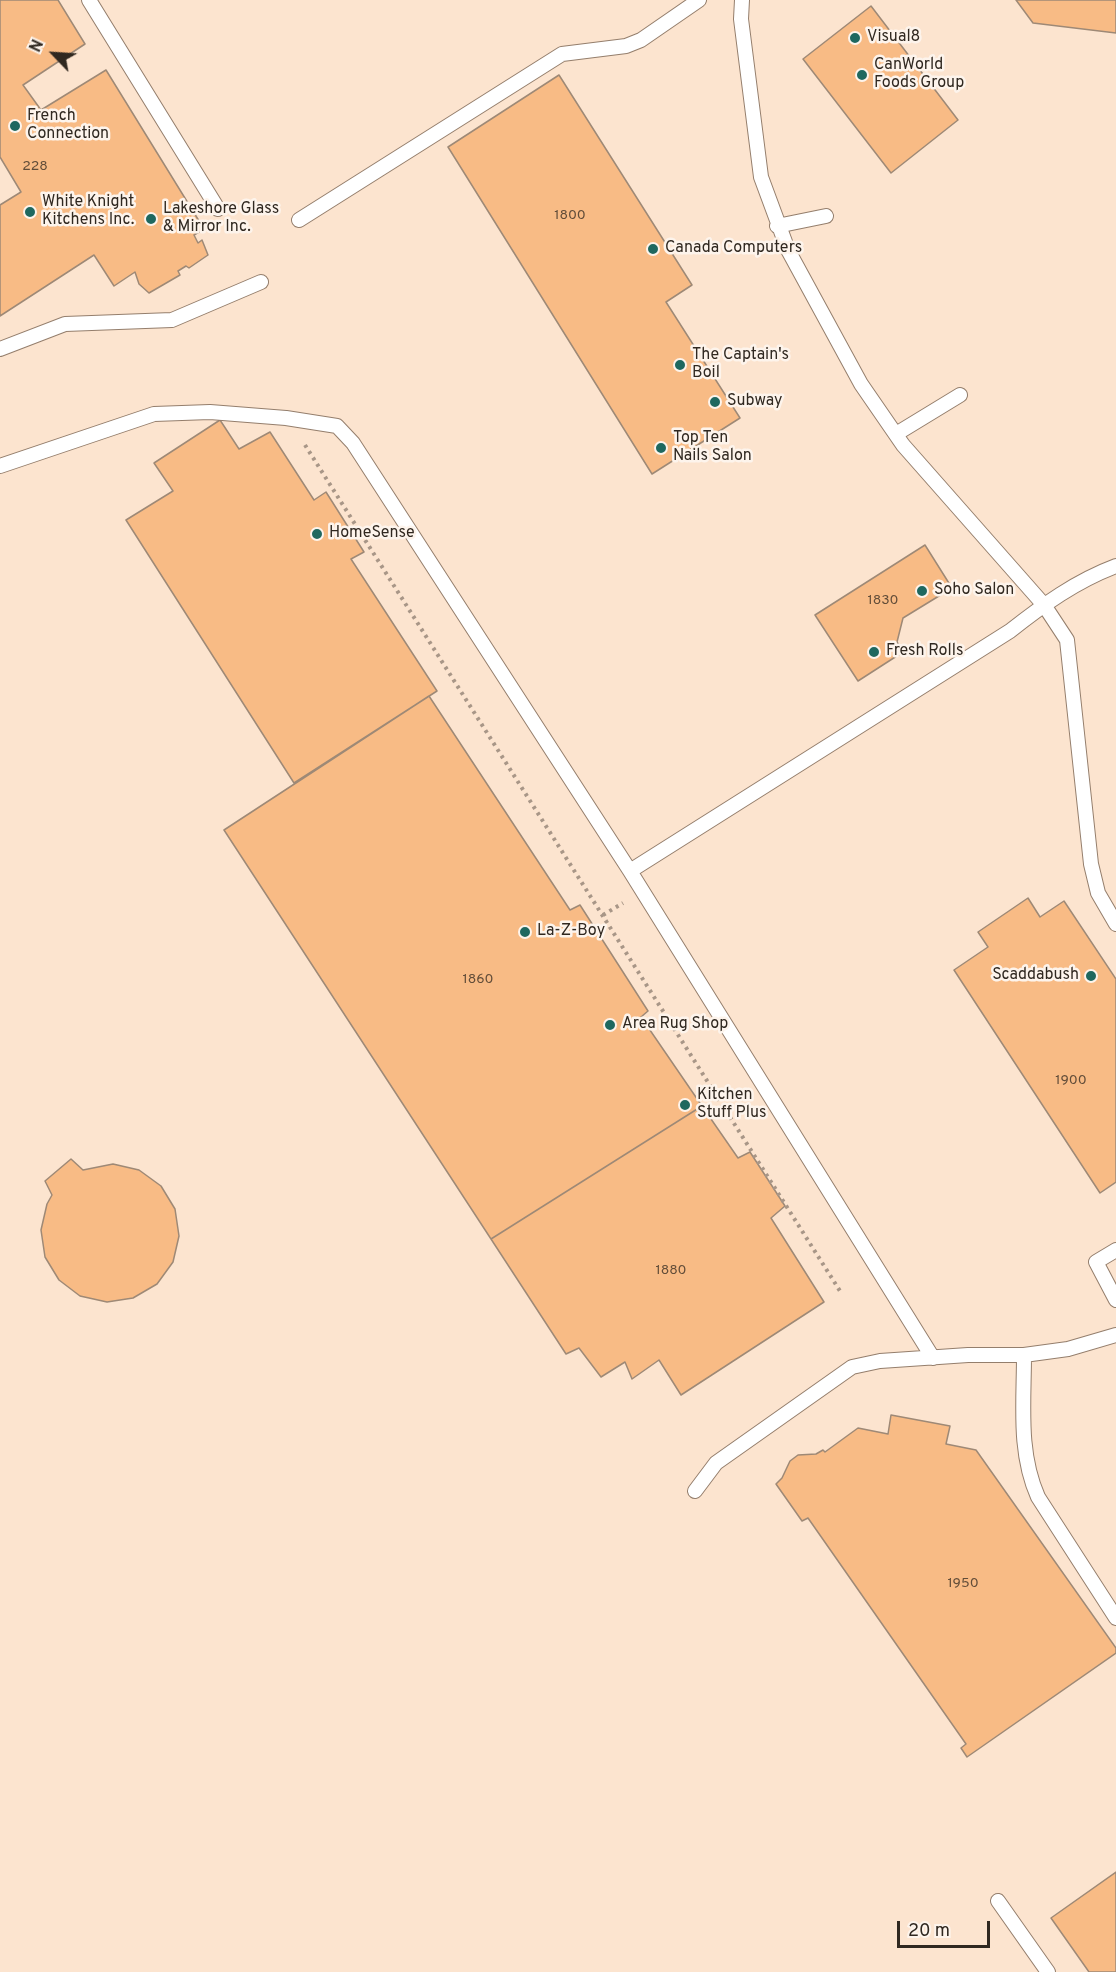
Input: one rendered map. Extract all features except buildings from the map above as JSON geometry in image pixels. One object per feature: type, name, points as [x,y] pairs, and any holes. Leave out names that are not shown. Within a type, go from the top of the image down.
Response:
[{"type":"lane","points":[[89,0],[218,208]]},
{"type":"lane","points":[[299,220],[562,54],[626,46],[641,40],[699,0]]},
{"type":"lane","points":[[742,0],[741,19],[761,177],[777,226],[861,384],[896,434],[1044,605],[1067,640],[1091,864],[1098,893],[1116,924]]},
{"type":"lane","points":[[777,226],[826,216]]},
{"type":"lane","points":[[0,349],[65,324],[172,320],[261,282]]},
{"type":"lane","points":[[896,434],[960,395]]},
{"type":"lane","points":[[0,466],[154,414],[210,412],[286,418],[337,426],[353,443],[630,871],[933,1358]]},
{"type":"lane","points":[[630,871],[1010,631],[1044,605],[1090,576],[1116,566]]},
{"type":"lane","points":[[1116,1250],[1096,1262],[1116,1300]]},
{"type":"lane","points":[[695,1491],[716,1463],[852,1367],[880,1361],[968,1355],[1024,1355],[1068,1349],[1116,1335]]},
{"type":"lane","points":[[1024,1355],[1024,1457],[1029,1477],[1038,1497],[1116,1618]]},
{"type":"lane","points":[[998,1901],[1048,1972]]},
{"type":"path","points":[[300,438],[840,1291]]},
{"type":"place","name":"Visual8","points":[[855,38]]},
{"type":"place","name":"CanWorld Foods Group","points":[[862,75]]},
{"type":"place","name":"French Connection","points":[[15,126]]},
{"type":"place","name":"White Knight Kitchens Inc.","points":[[30,212]]},
{"type":"place","name":"Lakeshore Glass & Mirror Inc.","points":[[151,219]]},
{"type":"place","name":"Canada Computers","points":[[653,249]]},
{"type":"place","name":"The Captain's Boil","points":[[680,365]]},
{"type":"place","name":"Subway","points":[[715,402]]},
{"type":"place","name":"Top Ten Nails Salon","points":[[661,448]]},
{"type":"place","name":"HomeSense","points":[[317,534]]},
{"type":"place","name":"Soho Salon","points":[[922,591]]},
{"type":"place","name":"Fresh Rolls","points":[[874,652]]},
{"type":"place","name":"La-Z-Boy","points":[[525,932]]},
{"type":"place","name":"Scaddabush","points":[[1091,976]]},
{"type":"place","name":"Area Rug Shop","points":[[610,1025]]},
{"type":"place","name":"Kitchen Stuff Plus","points":[[685,1105]]}]
